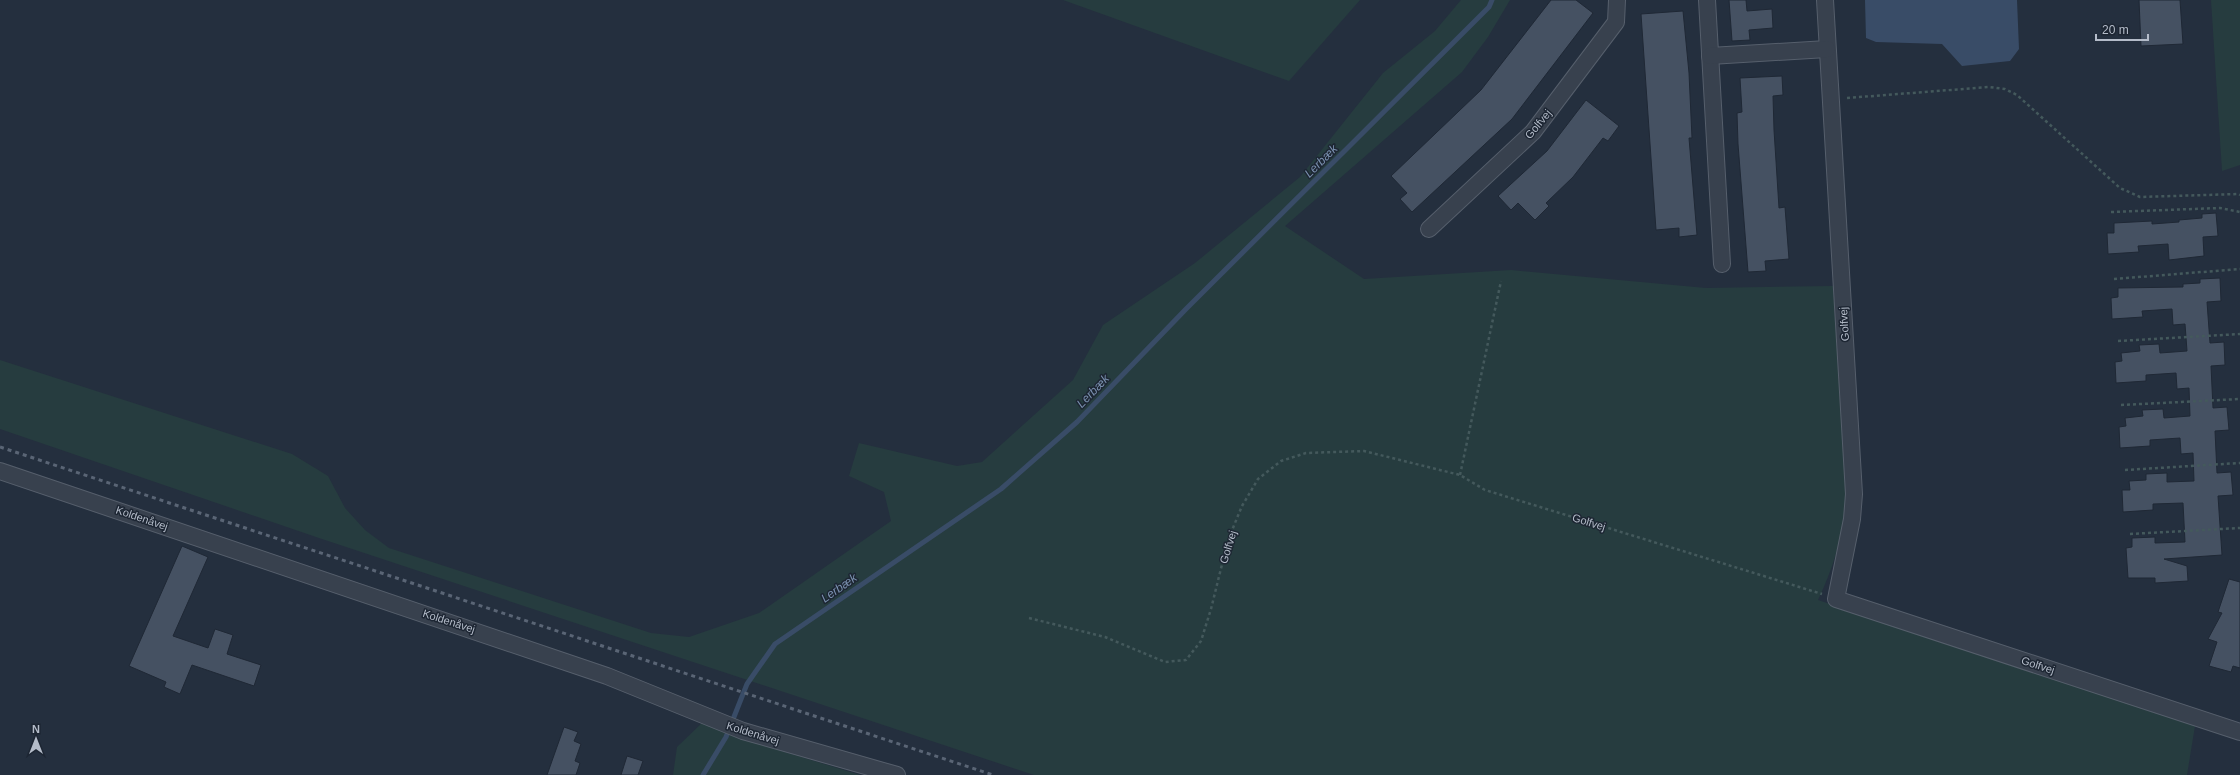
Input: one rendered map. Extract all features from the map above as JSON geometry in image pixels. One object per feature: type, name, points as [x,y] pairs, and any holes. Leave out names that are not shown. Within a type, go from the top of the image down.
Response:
[{"type":"street","name":"Golfvej","points":[[1429,229],[1533,132],[1616,22],[1617,0]]},
{"type":"street","points":[[1707,0],[1722,264]]},
{"type":"street","name":"Golfvej","points":[[1825,0],[1854,494],[1852,519],[1836,599],[2240,732]]},
{"type":"street","points":[[1710,56],[1828,49]]},
{"type":"street","name":"Koldenåvej","points":[[0,471],[593,671],[743,731],[897,775]]},
{"type":"path","points":[[1831,99],[1989,87],[2005,89],[2017,95],[2120,188],[2140,197],[2224,193],[2238,194],[2240,196]]},
{"type":"path","points":[[2111,212],[2220,208],[2240,212]]},
{"type":"path","points":[[2114,279],[2240,270]]},
{"type":"path","points":[[1460,475],[1501,281]]},
{"type":"path","points":[[2118,341],[2240,334]]},
{"type":"path","points":[[2121,405],[2240,399]]},
{"type":"path","name":"Golfvej","points":[[1029,618],[1104,638],[1165,662],[1186,660],[1201,641],[1211,609],[1228,540],[1242,506],[1258,479],[1282,461],[1306,453],[1364,451],[1460,475],[1485,490],[1836,599]]},
{"type":"path","points":[[2125,470],[2240,463]]},
{"type":"path","points":[[2130,534],[2240,528]]},
{"type":"green space","points":[[1063,0],[1360,0],[1289,81]]},
{"type":"green space","points":[[1461,0],[1510,0],[1488,37],[1462,72],[1285,226],[1364,279],[1511,270],[1706,288],[1833,286],[1846,493],[1838,548],[1818,600],[2195,726],[2187,775],[1034,775],[319,538],[0,429],[0,360],[292,454],[328,476],[345,508],[365,530],[389,548],[651,633],[689,637],[759,613],[891,521],[884,492],[849,476],[859,443],[957,466],[982,462],[1073,380],[1103,325],[1195,263],[1300,177],[1383,73],[1435,31]]},
{"type":"green space","points":[[2211,0],[2240,0],[2240,165],[2222,171]]},
{"type":"green space","points":[[703,722],[746,740],[860,775],[673,775],[677,747]]},
{"type":"water","points":[[1865,0],[2017,0],[2019,49],[2010,61],[1962,66],[1942,44],[1876,42],[1866,38]]},
{"type":"building","points":[[1551,0],[1576,0],[1593,13],[1512,119],[1412,212],[1400,199],[1407,193],[1391,176],[1481,90]]},
{"type":"building","points":[[1729,0],[1746,0],[1747,11],[1772,9],[1773,28],[1749,30],[1750,40],[1732,41]]},
{"type":"building","points":[[2139,0],[2180,0],[2183,44],[2141,46]]},
{"type":"building","points":[[1683,11],[1689,73],[1692,138],[1689,138],[1697,235],[1679,237],[1679,228],[1656,230],[1641,14]]},
{"type":"building","points":[[1782,76],[1783,95],[1773,96],[1774,130],[1779,208],[1785,207],[1789,259],[1765,261],[1766,271],[1748,272],[1738,144],[1737,113],[1742,112],[1740,78]]},
{"type":"building","points":[[1586,100],[1619,126],[1608,141],[1603,138],[1573,177],[1546,203],[1549,206],[1535,220],[1518,203],[1511,210],[1498,196],[1547,151]]},
{"type":"building","points":[[2216,213],[2218,236],[2203,237],[2204,256],[2169,260],[2168,244],[2138,246],[2139,252],[2108,254],[2107,233],[2114,233],[2114,223],[2152,221],[2152,224],[2179,222],[2179,220],[2202,218],[2202,214]]},
{"type":"building","points":[[2220,278],[2221,301],[2207,302],[2210,343],[2224,342],[2225,365],[2211,366],[2213,408],[2227,407],[2229,430],[2215,431],[2217,473],[2231,472],[2233,495],[2218,496],[2222,555],[2164,559],[2187,566],[2188,581],[2155,583],[2155,578],[2128,578],[2126,548],[2132,547],[2132,538],[2155,537],[2155,543],[2185,542],[2183,503],[2153,504],[2153,510],[2123,512],[2122,490],[2130,490],[2129,481],[2146,480],[2146,474],[2167,473],[2167,482],[2194,481],[2193,453],[2181,454],[2180,438],[2150,440],[2150,446],[2120,448],[2119,427],[2126,426],[2125,418],[2143,416],[2142,410],[2163,409],[2164,418],[2190,416],[2189,388],[2177,389],[2176,373],[2146,375],[2146,381],[2116,383],[2115,362],[2122,361],[2121,353],[2140,351],[2139,345],[2159,344],[2160,353],[2187,351],[2185,324],[2173,325],[2172,309],[2142,311],[2143,317],[2112,319],[2111,298],[2118,297],[2118,288],[2183,287],[2183,284],[2200,283],[2200,279]]},
{"type":"building","points":[[182,546],[208,557],[173,636],[208,648],[215,629],[233,635],[227,654],[261,665],[254,686],[192,665],[180,694],[164,687],[166,682],[129,666]]},
{"type":"building","points":[[2229,579],[2240,582],[2240,668],[2233,666],[2231,672],[2209,666],[2217,642],[2208,639],[2222,613],[2218,612]]},
{"type":"building","points":[[564,727],[578,732],[574,741],[581,744],[575,761],[580,763],[576,775],[547,775]]},
{"type":"building","points":[[627,756],[643,761],[638,775],[621,775]]},
{"type":"waterway","name":"Lerbæk","points":[[703,775],[726,737],[747,684],[775,644],[1001,489],[1077,422],[1186,309],[1489,7],[1492,0]]},
{"type":"railway","points":[[0,447],[993,775]]}]
